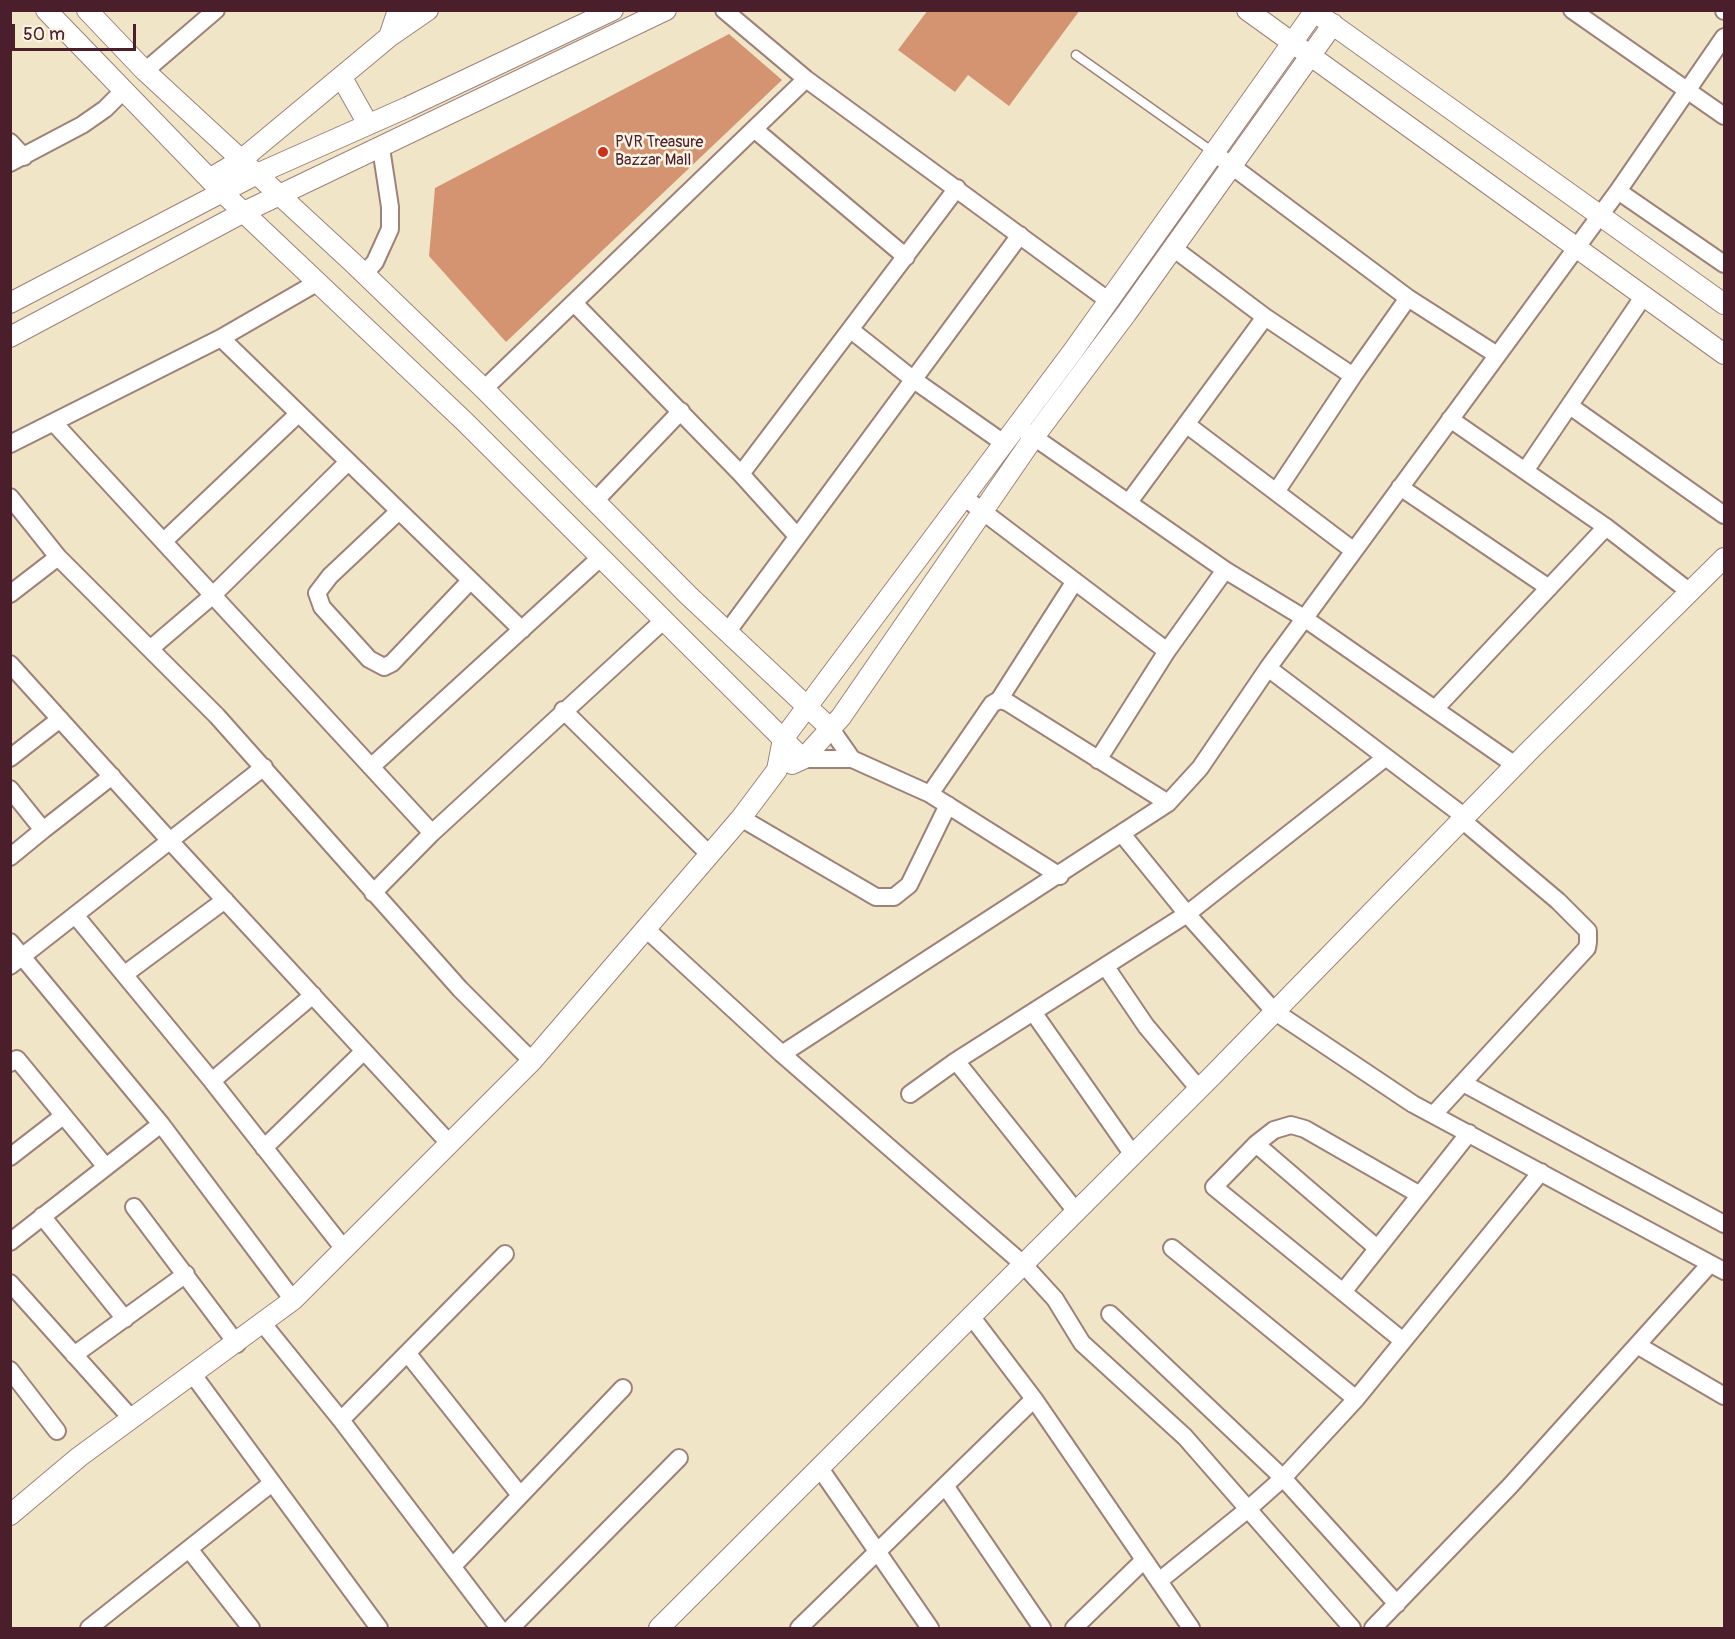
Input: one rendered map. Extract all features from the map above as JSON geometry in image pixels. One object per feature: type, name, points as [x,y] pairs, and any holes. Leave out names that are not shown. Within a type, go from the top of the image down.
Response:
[{"type":"street","points":[[46,10],[122,92],[215,186],[465,422],[803,759]]},
{"type":"street","points":[[87,10],[145,71],[280,194],[484,389],[728,632],[831,729],[852,759]]},
{"type":"street","points":[[145,71],[216,10]]},
{"type":"street","points":[[389,38],[398,10]]},
{"type":"street","points":[[215,186],[242,160],[389,38],[428,10]]},
{"type":"street","points":[[13,297],[215,186],[256,174],[613,10]]},
{"type":"street","points":[[10,337],[280,194],[381,148],[666,10]]},
{"type":"street","points":[[724,10],[806,79],[1109,301]]},
{"type":"street","points":[[1247,10],[1576,249],[1725,354]]},
{"type":"street","points":[[1572,10],[1725,116]]},
{"type":"street","points":[[803,759],[831,729],[982,512],[1026,431],[1109,301],[1314,11],[1335,17],[1600,216],[1725,304]]},
{"type":"street","points":[[10,1515],[131,1418],[194,1376],[294,1300],[532,1060],[741,818],[777,770],[783,740],[1005,444],[1026,431],[1173,248],[1230,165],[1311,56],[1335,17]]},
{"type":"street","points":[[782,1054],[1060,876],[1168,803],[1200,768],[1268,668],[1600,216],[1725,37]]},
{"type":"street","points":[[342,78],[368,124]]},
{"type":"street","points":[[484,389],[806,79]]},
{"type":"street","points":[[10,142],[17,160],[82,125],[105,109],[122,92]]},
{"type":"street","points":[[754,129],[906,257]]},
{"type":"street","points":[[364,274],[375,262],[390,229],[390,207],[381,148]]},
{"type":"street","points":[[1213,152],[1408,298],[1497,355]]},
{"type":"street","points":[[741,474],[957,188]]},
{"type":"street","points":[[1618,191],[1725,264]]},
{"type":"street","points":[[728,632],[1020,235]]},
{"type":"street","points":[[1173,248],[1265,317],[1353,376]]},
{"type":"street","points":[[10,444],[221,338],[318,282]]},
{"type":"street","points":[[1525,471],[1643,297]]},
{"type":"street","points":[[1276,492],[1408,298]]},
{"type":"street","points":[[575,303],[681,411],[797,536]]},
{"type":"street","points":[[1129,502],[1265,317]]},
{"type":"street","points":[[851,330],[914,380],[1005,444]]},
{"type":"street","points":[[221,338],[522,630]]},
{"type":"street","points":[[1570,406],[1725,515]]},
{"type":"street","points":[[595,501],[681,411]]},
{"type":"street","points":[[164,541],[298,414]]},
{"type":"street","points":[[1450,419],[1606,527],[1690,592]]},
{"type":"street","points":[[54,423],[432,833]]},
{"type":"street","points":[[1186,424],[1354,551]]},
{"type":"street","points":[[1026,431],[1225,570],[1304,618],[1515,765]]},
{"type":"street","points":[[150,649],[212,596],[348,462]]},
{"type":"street","points":[[1400,487],[1549,588]]},
{"type":"street","points":[[10,497],[58,557],[264,767],[460,989],[532,1060]]},
{"type":"street","points":[[965,498],[1167,651]]},
{"type":"street","points":[[399,511],[330,576],[317,593],[322,607],[369,659],[384,667],[392,663],[470,581]]},
{"type":"street","points":[[1435,709],[1606,527]]},
{"type":"street","points":[[10,594],[58,557]]},
{"type":"street","points":[[371,767],[600,558]]},
{"type":"street","points":[[659,1629],[1075,1210],[1199,1089],[1515,765],[1725,558]]},
{"type":"street","points":[[1098,760],[1167,651],[1225,570]]},
{"type":"street","points":[[930,794],[992,704],[999,700],[1075,581]]},
{"type":"street","points":[[373,893],[432,833],[563,710],[664,620]]},
{"type":"street","points":[[10,664],[449,1143]]},
{"type":"street","points":[[1268,668],[1463,819],[1558,901],[1588,931],[1587,948],[1434,1114]]},
{"type":"street","points":[[999,700],[1007,702],[1168,803]]},
{"type":"street","points":[[563,710],[709,854]]},
{"type":"street","points":[[10,758],[60,719]]},
{"type":"street","points":[[910,1094],[956,1061],[1187,914],[1385,758]]},
{"type":"street","points":[[777,770],[803,759],[852,759],[930,794],[1060,876]]},
{"type":"street","points":[[16,961],[264,767]]},
{"type":"street","points":[[10,857],[112,776]]},
{"type":"street","points":[[10,789],[43,830]]},
{"type":"street","points":[[741,818],[876,897],[894,897],[909,885],[948,805]]},
{"type":"street","points":[[1122,834],[1187,914],[1274,1011],[1413,1104],[1717,1268],[1637,1345],[1510,1486],[1373,1629]]},
{"type":"street","points":[[125,974],[225,900]]},
{"type":"street","points":[[75,915],[212,1081],[344,1249]]},
{"type":"street","points":[[645,928],[782,1054],[1023,1264],[1055,1299],[1082,1343],[1185,1437],[1352,1629]]},
{"type":"street","points":[[10,942],[16,961],[161,1124],[294,1300]]},
{"type":"street","points":[[1106,967],[1146,1026],[1199,1089]]},
{"type":"street","points":[[212,1081],[313,995]]},
{"type":"street","points":[[1033,1012],[1133,1155]]},
{"type":"street","points":[[264,1148],[364,1051]]},
{"type":"street","points":[[10,1063],[17,1059],[106,1167]]},
{"type":"street","points":[[956,1061],[1075,1210]]},
{"type":"street","points":[[1463,1083],[1725,1224]]},
{"type":"street","points":[[10,1157],[63,1116]]},
{"type":"street","points":[[10,1242],[161,1124]]},
{"type":"street","points":[[1403,1341],[1214,1187],[1256,1144],[1274,1130],[1291,1125],[1305,1129],[1420,1195]]},
{"type":"street","points":[[1343,1292],[1469,1133]]},
{"type":"street","points":[[1256,1144],[1377,1248]]},
{"type":"street","points":[[1159,1581],[1283,1478],[1356,1399],[1541,1172]]},
{"type":"street","points":[[134,1207],[237,1344]]},
{"type":"street","points":[[42,1216],[125,1318]]},
{"type":"street","points":[[1172,1248],[1356,1399]]},
{"type":"street","points":[[341,1420],[505,1254]]},
{"type":"street","points":[[74,1355],[186,1274]]},
{"type":"street","points":[[10,1283],[131,1418]]},
{"type":"street","points":[[1110,1314],[1283,1478],[1397,1604]]},
{"type":"street","points":[[971,1316],[1034,1399],[1191,1629]]},
{"type":"street","points":[[264,1324],[341,1420],[499,1629]]},
{"type":"street","points":[[1637,1345],[1725,1396]]},
{"type":"street","points":[[408,1354],[520,1496]]},
{"type":"street","points":[[10,1370],[57,1431]]},
{"type":"street","points":[[194,1376],[378,1629]]},
{"type":"street","points":[[453,1566],[623,1388]]},
{"type":"street","points":[[806,1626],[877,1552],[1034,1399]]},
{"type":"street","points":[[511,1629],[679,1458]]},
{"type":"street","points":[[819,1467],[930,1629]]},
{"type":"street","points":[[88,1629],[272,1483]]},
{"type":"street","points":[[945,1487],[1042,1629]]},
{"type":"street","points":[[189,1549],[251,1629]]},
{"type":"street","points":[[1074,1629],[1144,1560]]},
{"type":"lane","points":[[1076,55],[1213,152]]},
{"type":"building","points":[[928,10],[1080,10],[1009,106],[968,75],[955,92],[898,50]]},
{"type":"building","points":[[729,34],[782,80],[506,342],[429,256],[435,188]]},
{"type":"place","name":"PVR Treasure Bazzar Mall","points":[[603,152]]}]
